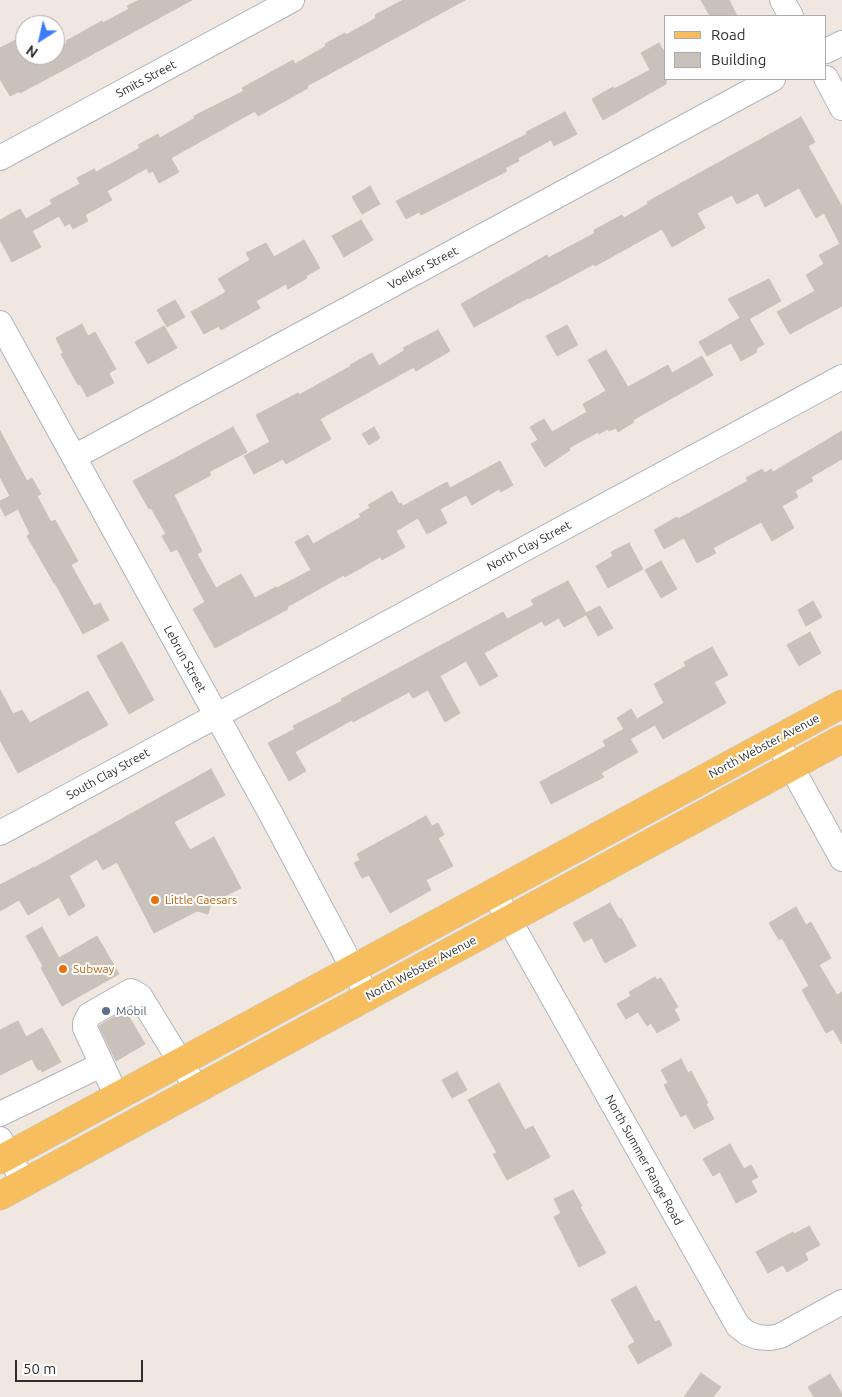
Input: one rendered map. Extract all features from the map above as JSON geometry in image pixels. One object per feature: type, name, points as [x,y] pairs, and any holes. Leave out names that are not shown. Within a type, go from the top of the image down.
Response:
[{"type":"main road","name":"North Webster Avenue","points":[[3,1152],[117,1097],[842,704]]},
{"type":"main road","name":"North Webster Avenue","points":[[0,1196],[842,739]]},
{"type":"street","name":"Smits Street","points":[[0,158],[292,0]]},
{"type":"street","points":[[782,0],[790,15]]},
{"type":"street","points":[[827,50],[842,43]]},
{"type":"street","name":"Voelker Street","points":[[74,457],[771,80]]},
{"type":"street","points":[[827,80],[842,108]]},
{"type":"street","name":"Lebrun Street","points":[[0,323],[216,715],[368,997]]},
{"type":"street","name":"North Clay Street","points":[[216,715],[842,377]]},
{"type":"street","name":"South Clay Street","points":[[0,833],[216,715]]},
{"type":"street","points":[[776,739],[842,859]]},
{"type":"street","name":"North Summer Range Road","points":[[494,893],[738,1326],[747,1333],[757,1337],[770,1338],[780,1336],[842,1302]]},
{"type":"street","points":[[117,1097],[85,1028],[85,1023],[89,1015],[131,990],[140,996],[197,1089]]},
{"type":"street","points":[[0,1114],[101,1065]]},
{"type":"street","points":[[3,1152],[24,1183]]},
{"type":"building","points":[[139,0],[192,0],[20,93],[20,91],[10,96],[0,79],[0,48],[15,40],[15,65],[65,65],[66,41],[102,21],[103,23],[129,9],[127,6]]},
{"type":"building","points":[[403,0],[465,0],[307,86],[308,88],[258,116],[255,111],[171,158],[179,172],[159,183],[153,171],[149,173],[147,168],[107,191],[112,200],[85,215],[88,221],[73,229],[70,223],[65,226],[59,216],[32,231],[41,247],[12,262],[0,240],[0,220],[20,209],[26,219],[52,204],[50,200],[80,184],[77,178],[94,169],[96,172],[140,148],[138,145],[158,134],[160,138],[195,118],[194,116],[244,91],[242,88],[293,60],[295,64],[326,46],[325,44],[345,33],[346,35],[376,18],[375,15]]},
{"type":"building","points":[[701,0],[729,0],[736,15],[709,15]]},
{"type":"building","points":[[659,43],[664,52],[664,80],[666,80],[666,84],[603,120],[592,99],[650,70],[641,53]]},
{"type":"building","points":[[565,112],[577,134],[554,146],[551,140],[518,158],[519,161],[505,168],[507,171],[421,215],[419,212],[406,219],[396,201],[527,134],[526,132]]},
{"type":"building","points":[[801,117],[815,142],[808,146],[842,207],[842,306],[790,334],[777,312],[815,291],[806,275],[824,264],[819,255],[840,244],[824,213],[816,218],[799,188],[765,207],[758,193],[737,204],[732,195],[697,213],[705,228],[672,247],[662,229],[595,266],[594,264],[474,327],[461,304],[547,255],[548,258],[595,233],[594,230],[622,215],[624,218],[648,204],[647,202]]},
{"type":"building","points":[[370,186],[380,204],[362,214],[352,197]]},
{"type":"building","points":[[361,220],[373,240],[344,257],[332,236]]},
{"type":"building","points":[[304,240],[320,268],[288,289],[286,284],[256,301],[260,308],[221,330],[219,326],[204,334],[191,312],[226,292],[218,279],[250,260],[246,253],[266,243],[274,257]]},
{"type":"building","points":[[769,279],[781,301],[749,319],[764,344],[756,349],[757,352],[741,361],[731,343],[707,356],[699,342],[740,318],[728,299]]},
{"type":"building","points":[[175,300],[185,317],[167,327],[157,310]]},
{"type":"building","points":[[82,324],[88,336],[95,332],[116,369],[109,373],[114,383],[87,397],[61,354],[63,353],[56,338]]},
{"type":"building","points":[[567,325],[578,345],[557,356],[546,336]]},
{"type":"building","points":[[164,326],[177,348],[148,364],[135,342]]},
{"type":"building","points":[[438,330],[450,351],[416,371],[414,367],[320,419],[331,439],[286,464],[283,459],[254,474],[244,456],[270,442],[256,415],[298,393],[299,395],[372,353],[379,366],[405,350],[403,348]]},
{"type":"building","points":[[606,350],[628,387],[668,365],[672,373],[702,356],[713,375],[633,420],[634,422],[618,432],[616,428],[609,431],[608,429],[599,434],[598,432],[569,448],[570,450],[545,467],[531,444],[538,440],[530,427],[544,419],[552,432],[587,412],[583,404],[606,391],[588,360]]},
{"type":"building","points":[[233,427],[247,452],[209,472],[211,475],[174,495],[202,551],[197,554],[216,588],[241,574],[255,598],[311,570],[295,542],[308,535],[313,544],[361,517],[359,514],[370,508],[368,505],[392,491],[399,504],[401,503],[403,506],[447,482],[450,488],[500,461],[513,485],[501,492],[499,489],[472,505],[466,495],[440,509],[447,523],[427,534],[418,518],[396,531],[405,547],[382,560],[380,557],[345,577],[344,575],[287,607],[288,609],[215,648],[193,609],[205,602],[177,549],[171,552],[162,536],[166,534],[133,481]]},
{"type":"building","points":[[374,427],[380,438],[369,445],[362,434]]},
{"type":"building","points":[[0,431],[27,481],[32,478],[41,494],[37,496],[51,522],[55,520],[78,561],[71,565],[94,606],[100,603],[109,620],[83,634],[27,536],[30,534],[18,509],[5,516],[0,506],[0,501],[10,496],[0,477]]},
{"type":"building","points":[[842,431],[842,459],[811,477],[813,481],[795,491],[798,497],[782,506],[794,528],[772,541],[761,522],[713,548],[716,553],[697,563],[684,538],[664,549],[654,530],[748,481],[746,478],[762,469],[765,473],[771,469],[773,472]]},
{"type":"building","points":[[629,543],[643,569],[608,588],[596,566],[613,556],[611,552]]},
{"type":"building","points":[[661,561],[677,589],[661,598],[645,570]]},
{"type":"building","points":[[568,581],[586,613],[600,606],[613,628],[598,636],[586,615],[564,627],[559,618],[545,626],[542,621],[484,653],[498,676],[480,686],[466,661],[440,676],[460,713],[445,722],[428,690],[413,698],[409,692],[353,722],[352,720],[295,752],[306,771],[289,781],[268,743],[295,729],[293,726],[342,701],[341,699],[503,612],[507,619],[534,605],[531,600]]},
{"type":"building","points":[[813,601],[822,617],[806,626],[798,610]]},
{"type":"building","points":[[810,632],[821,653],[799,666],[787,645]]},
{"type":"building","points":[[122,642],[154,700],[129,714],[97,656]]},
{"type":"building","points":[[712,647],[728,675],[714,682],[726,703],[663,739],[655,725],[630,739],[638,752],[601,773],[604,777],[551,804],[540,782],[606,746],[603,741],[624,729],[617,718],[631,709],[637,719],[664,703],[654,684],[686,666],[684,662]]},
{"type":"building","points":[[0,690],[13,714],[22,710],[30,723],[88,691],[108,725],[18,773],[0,740]]},
{"type":"building","points":[[211,769],[225,795],[174,822],[190,850],[214,837],[241,888],[211,903],[208,914],[197,911],[154,933],[117,862],[103,870],[97,859],[69,876],[85,906],[69,916],[59,897],[28,915],[19,900],[0,911],[0,885]]},
{"type":"building","points":[[426,816],[432,826],[438,823],[444,835],[438,838],[453,866],[426,880],[431,890],[390,913],[369,875],[362,878],[354,863],[360,860],[357,854]]},
{"type":"building","points":[[610,903],[619,919],[621,918],[636,946],[605,963],[592,938],[584,942],[573,923]]},
{"type":"building","points":[[796,907],[806,925],[811,922],[831,958],[819,965],[837,995],[842,992],[842,1044],[833,1029],[826,1033],[802,990],[809,986],[782,938],[779,940],[769,923]]},
{"type":"building","points":[[42,927],[59,958],[97,936],[119,974],[62,1006],[26,936]]},
{"type":"building","points":[[655,977],[657,980],[661,978],[678,1007],[674,1009],[680,1020],[657,1033],[651,1023],[647,1026],[638,1012],[626,1019],[617,1004],[631,996],[629,992]]},
{"type":"building","points":[[125,1010],[145,1044],[116,1061],[99,1026]]},
{"type":"building","points":[[18,1021],[26,1037],[42,1028],[61,1062],[42,1072],[41,1069],[38,1070],[32,1059],[0,1075],[0,1030]]},
{"type":"building","points":[[681,1059],[688,1073],[691,1071],[708,1103],[706,1104],[714,1119],[694,1129],[686,1114],[681,1117],[664,1085],[668,1083],[661,1070]]},
{"type":"building","points":[[457,1072],[467,1090],[452,1098],[442,1080]]},
{"type":"building","points":[[499,1083],[525,1130],[533,1126],[550,1157],[507,1180],[493,1154],[497,1153],[468,1100]]},
{"type":"building","points":[[730,1144],[744,1169],[751,1165],[758,1177],[751,1181],[757,1192],[736,1203],[720,1172],[713,1176],[703,1159]]},
{"type":"building","points":[[573,1190],[582,1206],[580,1207],[606,1253],[579,1267],[554,1217],[561,1213],[554,1199]]},
{"type":"building","points":[[809,1226],[820,1245],[805,1253],[808,1260],[787,1272],[783,1265],[768,1273],[756,1252],[793,1232],[794,1234]]},
{"type":"building","points":[[636,1286],[655,1322],[659,1320],[672,1345],[638,1364],[628,1346],[635,1342],[611,1300]]},
{"type":"building","points":[[701,1373],[721,1387],[713,1397],[684,1397]]},
{"type":"building","points":[[830,1374],[842,1397],[814,1397],[808,1387]]},
{"type":"place","name":"Little Caesars","points":[[155,900]]},
{"type":"place","name":"Subway","points":[[63,969]]},
{"type":"place","name":"Mobil","points":[[106,1011]]}]
